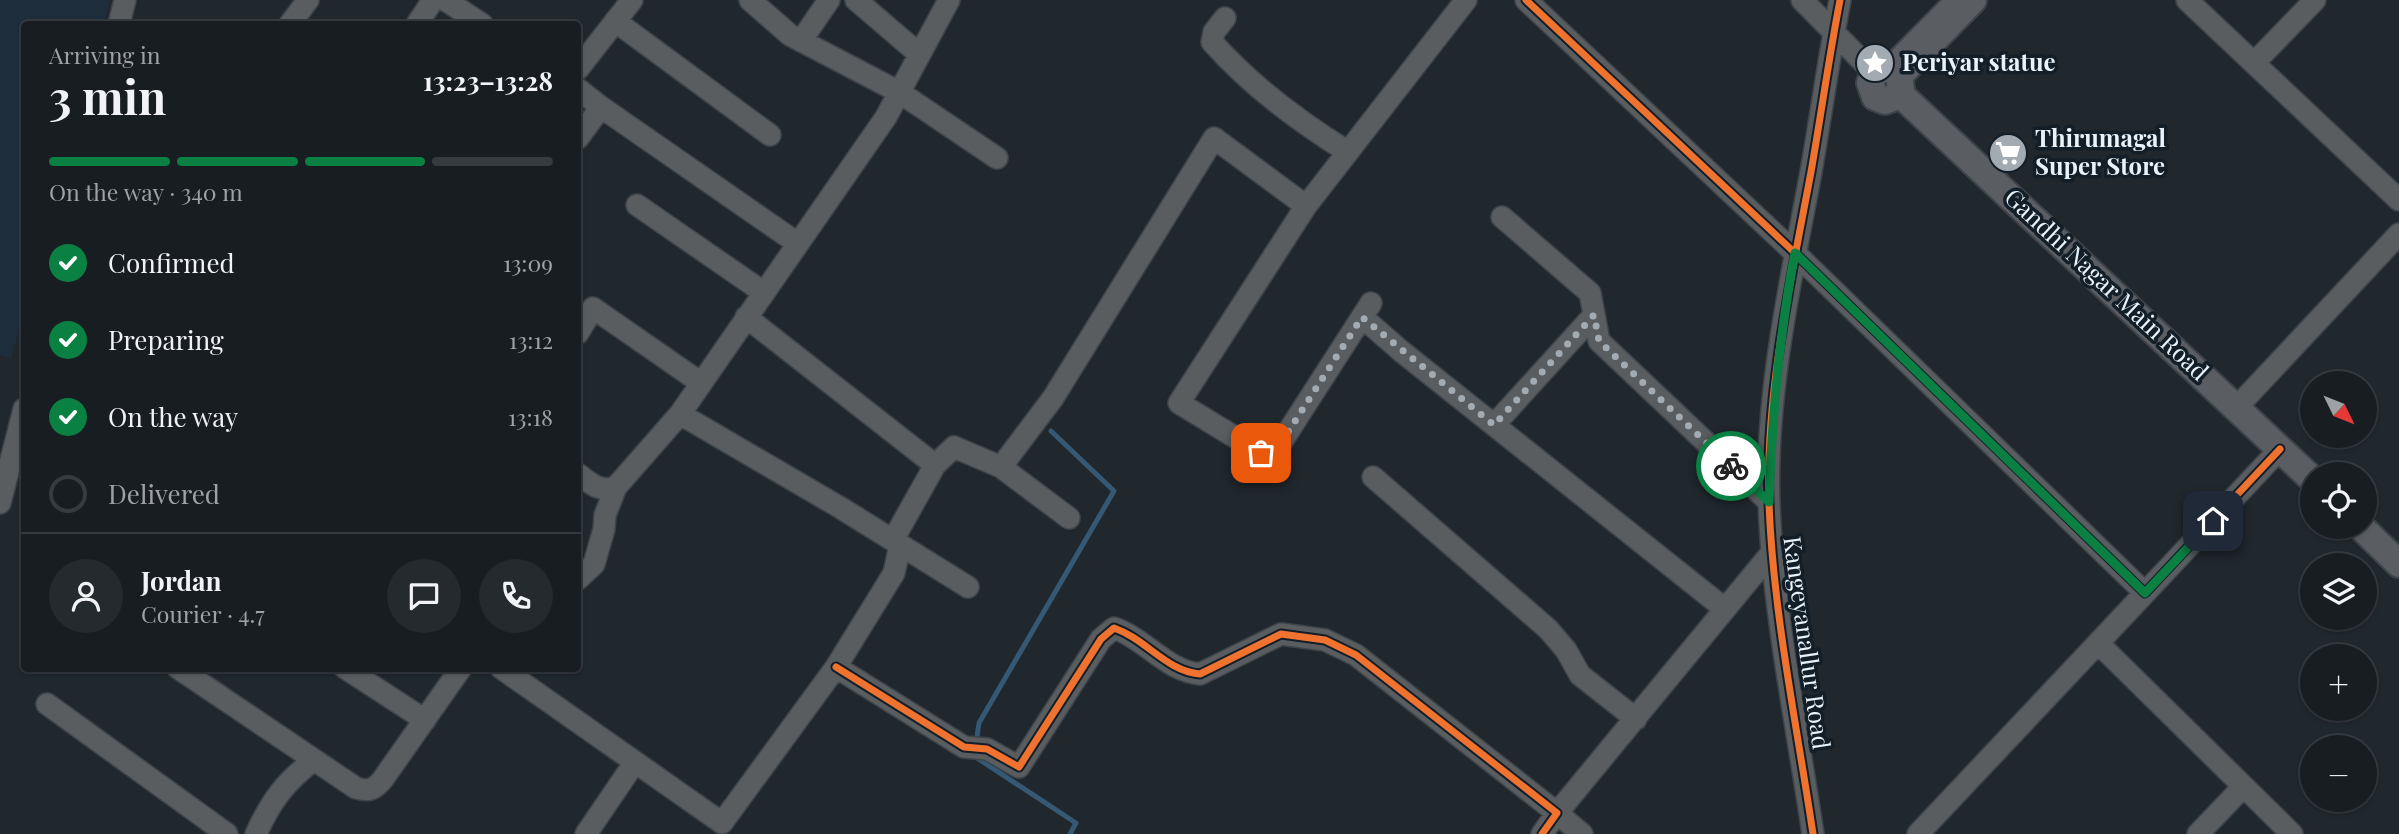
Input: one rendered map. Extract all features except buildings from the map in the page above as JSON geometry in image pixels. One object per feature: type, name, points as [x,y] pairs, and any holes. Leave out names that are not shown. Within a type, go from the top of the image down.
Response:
[{"type":"main road","points":[[1891,78],[1960,0]]},
{"type":"main road","points":[[1891,78],[1973,0]]},
{"type":"main road","name":"Gandhi Nagar Main Road","points":[[1891,78],[2300,468]]},
{"type":"main road","points":[[2373,539],[2399,564]]},
{"type":"street","points":[[120,21],[125,0]]},
{"type":"street","points":[[292,21],[308,0]]},
{"type":"street","points":[[419,21],[433,0]]},
{"type":"street","points":[[445,0],[477,21]]},
{"type":"street","points":[[581,65],[632,0]]},
{"type":"street","points":[[750,0],[790,35],[899,92],[997,158]]},
{"type":"street","points":[[801,41],[829,0]]},
{"type":"street","points":[[856,0],[919,54]]},
{"type":"street","points":[[581,576],[594,564],[605,515],[616,487],[680,414],[863,151],[886,117],[949,0]]},
{"type":"street","points":[[1466,0],[1306,206],[1178,403],[1261,453],[1272,452],[1279,446],[1366,310],[1494,425],[1725,609]]},
{"type":"street","points":[[1526,0],[1795,253],[2145,593]]},
{"type":"street","points":[[1802,0],[1834,31],[1891,78]]},
{"type":"street","name":"Kangeyanallur Road","points":[[1813,834],[1773,551],[1769,502],[1773,416],[1784,310],[1840,0]]},
{"type":"street","points":[[2187,0],[2399,200]]},
{"type":"street","points":[[2254,63],[2315,0]]},
{"type":"street","points":[[1225,18],[1214,32],[1212,42],[1234,68],[1280,106],[1348,152]]},
{"type":"street","points":[[615,21],[770,135]]},
{"type":"street","points":[[581,91],[797,243]]},
{"type":"street","points":[[581,134],[601,107]]},
{"type":"street","points":[[1000,467],[1053,398],[1214,138],[1306,206]]},
{"type":"street","points":[[636,205],[763,292]]},
{"type":"street","points":[[1502,217],[1590,293],[1599,341],[1769,502]]},
{"type":"street","points":[[2237,407],[2399,234]]},
{"type":"street","points":[[581,328],[593,308],[701,383]]},
{"type":"street","points":[[1494,425],[1594,315]]},
{"type":"street","points":[[746,317],[935,465]]},
{"type":"street","points":[[680,414],[968,587]]},
{"type":"street","points":[[0,503],[21,421]]},
{"type":"street","points":[[507,672],[635,762],[724,830],[836,667],[894,573],[896,543],[935,465],[954,446],[1000,467],[1069,517]]},
{"type":"street","points":[[1918,834],[2280,449]]},
{"type":"street","points":[[581,476],[597,488],[608,490],[616,487]]},
{"type":"street","points":[[1373,477],[1548,629],[1566,650],[1580,675],[1636,719]]},
{"type":"street","points":[[1542,834],[1773,551]]},
{"type":"street","points":[[836,667],[964,747],[987,749],[1019,767],[1101,639],[1114,628],[1185,673],[1200,674],[1281,634],[1325,640],[1356,656],[1582,834]]},
{"type":"street","points":[[2098,643],[2291,834]]},
{"type":"street","points":[[184,672],[356,788],[366,791],[376,788],[458,672]]},
{"type":"street","points":[[351,672],[425,720]]},
{"type":"street","points":[[47,704],[201,827],[227,834]]},
{"type":"street","points":[[256,834],[275,797],[288,781],[314,760]]},
{"type":"street","points":[[586,834],[635,762]]},
{"type":"street","points":[[2198,834],[2243,787]]},
{"type":"shaded area","points":[[0,0],[110,0],[104,21],[21,21],[21,322],[11,359],[0,355]]},
{"type":"waterway","points":[[976,743],[979,723],[1114,491],[1051,431]]},
{"type":"waterway","points":[[974,756],[1076,823],[1070,834]]},
{"type":"cycle path","points":[[1526,0],[1795,253],[2145,593],[2280,449]]},
{"type":"cycle path","points":[[1813,834],[1775,586],[1769,462],[1781,337],[1840,0]]},
{"type":"cycle path","points":[[836,667],[964,747],[987,749],[1019,767],[1101,639],[1114,628],[1136,639],[1177,667],[1200,674],[1281,634],[1325,640],[1356,655],[1557,813],[1542,834]]},
{"type":"way so far","points":[[1261,453],[1272,452],[1279,446],[1362,317],[1494,425],[1594,315],[1599,341],[1731,466]]},
{"type":"place","name":"Periyar statue","points":[[1875,63]]},
{"type":"place","name":"Thirumagal Super Store","points":[[2008,153]]},
{"type":"route","points":[[1731,466],[1769,502],[1771,430],[1784,310],[1795,253],[2145,593],[2213,521]]}]
